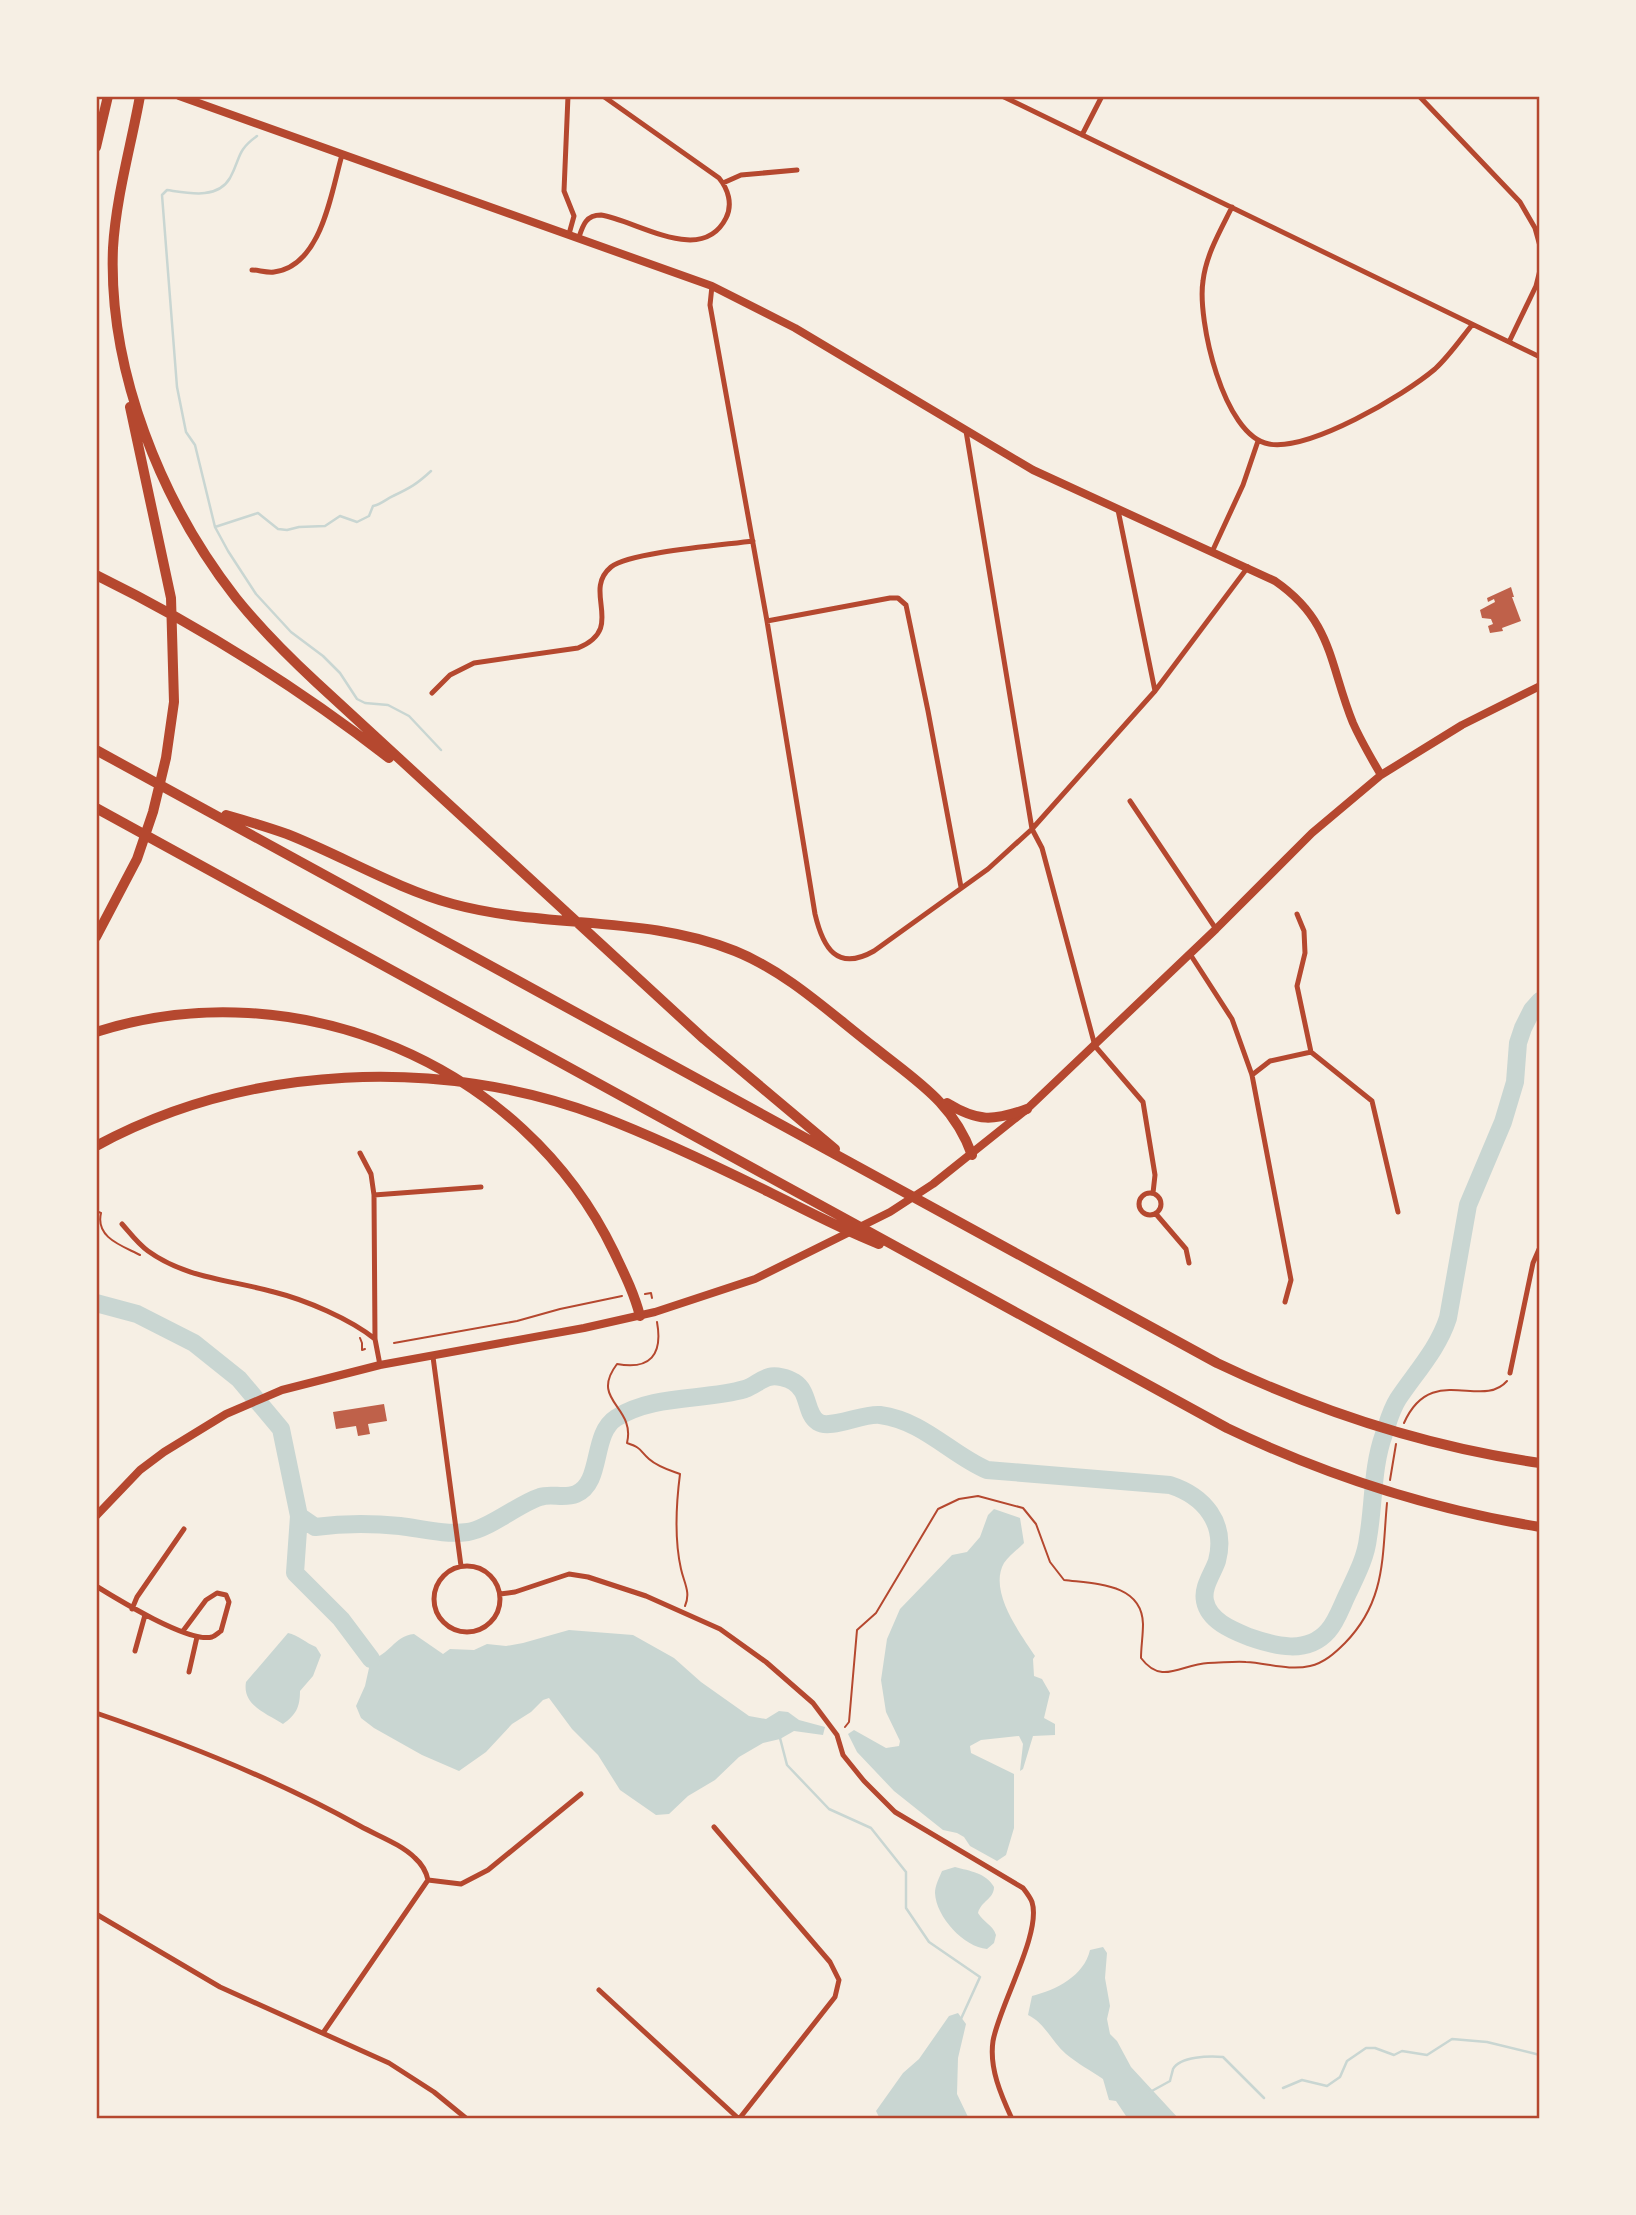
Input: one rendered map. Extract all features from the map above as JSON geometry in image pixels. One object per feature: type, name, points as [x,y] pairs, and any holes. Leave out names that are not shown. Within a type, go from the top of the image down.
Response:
[{"type":"highway","points":[[96,937],[137,859],[153,812],[166,758],[174,702],[171,598],[119,342],[114,298],[113,247],[121,188],[140,96]]},
{"type":"highway","points":[[96,147],[107,98]]},
{"type":"highway","points":[[119,342],[155,461],[209,561],[236,598],[297,664],[704,1039],[856,1166]]},
{"type":"highway","points":[[96,575],[208,635],[277,677],[340,720],[472,826]]},
{"type":"highway","points":[[96,750],[1217,1363],[1283,1393],[1351,1418],[1437,1443],[1540,1463]]},
{"type":"highway","points":[[201,806],[287,834],[435,898],[488,912],[617,926],[695,938],[754,960],[800,989],[927,1090],[958,1110],[975,1117],[993,1119],[1027,1109]]},
{"type":"highway","points":[[96,808],[1205,1417],[1268,1448],[1337,1475],[1425,1503],[1540,1527]]},
{"type":"highway","points":[[96,1032],[127,1024],[191,1015],[270,1015],[361,1034],[443,1070],[504,1111],[562,1167],[602,1227],[640,1316]]},
{"type":"highway","points":[[96,1146],[175,1110],[212,1100],[309,1082],[398,1077],[460,1082],[525,1093],[577,1108],[621,1125],[853,1234],[913,1256]]},
{"type":"highway","points":[[927,1090],[955,1118],[972,1155]]},
{"type":"main road","points":[[179,96],[712,286],[770,314],[1033,470],[1275,581],[1305,607],[1319,626],[1332,656],[1353,722],[1381,775]]},
{"type":"main road","points":[[96,1516],[140,1470],[182,1440],[226,1414],[282,1390],[380,1365],[640,1316],[755,1279],[890,1212],[972,1155],[1027,1109],[1216,929],[1312,833],[1381,775],[1462,726],[1540,686]]},
{"type":"street","points":[[568,96],[564,191],[574,216],[569,234]]},
{"type":"street","points":[[579,237],[586,221],[592,216],[601,215],[679,239],[695,242],[705,240],[719,228],[728,214],[730,204],[723,183],[677,147],[603,96]]},
{"type":"street","points":[[1002,96],[1540,356]]},
{"type":"street","points":[[1082,135],[1102,96]]},
{"type":"street","points":[[1419,96],[1520,202],[1535,228],[1540,246]]},
{"type":"street","points":[[252,270],[274,272],[295,264],[310,248],[320,230],[342,155]]},
{"type":"street","points":[[723,183],[741,175],[797,170]]},
{"type":"street","points":[[1232,207],[1208,261],[1202,299],[1221,390],[1245,429],[1258,441],[1279,445],[1300,442],[1349,423],[1425,377],[1446,359],[1472,325]]},
{"type":"street","points":[[1509,342],[1533,293],[1540,270]]},
{"type":"street","points":[[712,286],[710,305],[818,926],[828,948],[846,960],[856,960],[874,951],[988,869],[1032,829],[1155,691],[1248,567]]},
{"type":"street","points":[[966,431],[1032,829],[1042,848],[1095,1046],[1143,1102],[1156,1175],[1153,1193],[1161,1203],[1156,1214]]},
{"type":"street","points":[[1212,552],[1243,485],[1258,441]]},
{"type":"street","points":[[1118,510],[1155,691]]},
{"type":"street","points":[[432,693],[450,675],[474,663],[578,648],[589,644],[599,633],[603,623],[600,590],[602,579],[609,569],[620,562],[639,556],[752,541]]},
{"type":"street","points":[[766,621],[890,598],[902,601],[908,610],[961,887]]},
{"type":"street","points":[[1130,801],[1216,929]]},
{"type":"street","points":[[1297,914],[1304,931],[1305,953],[1297,986],[1311,1052],[1372,1101],[1398,1212]]},
{"type":"street","points":[[1190,954],[1232,1019],[1252,1075],[1291,1280],[1285,1302]]},
{"type":"street","points":[[1252,1075],[1270,1061],[1311,1052]]},
{"type":"street","points":[[360,1153],[371,1174],[374,1195],[375,1339],[380,1365]]},
{"type":"street","points":[[374,1195],[481,1187]]},
{"type":"street","points":[[1153,1193],[1144,1194],[1139,1206],[1147,1216],[1156,1214]]},
{"type":"street","points":[[1156,1214],[1186,1249],[1189,1264]]},
{"type":"street","points":[[122,1224],[146,1250],[165,1261],[197,1275],[275,1292],[351,1323],[375,1339]]},
{"type":"street","points":[[1510,1373],[1533,1262],[1540,1247]]},
{"type":"street","points":[[433,1357],[461,1566]]},
{"type":"street","points":[[132,1609],[137,1597],[184,1529]]},
{"type":"street","points":[[461,1566],[485,1571],[497,1584],[500,1594],[495,1617],[487,1626],[477,1631],[455,1630],[445,1624],[438,1615],[435,1604],[435,1592],[439,1582],[454,1567],[461,1566]]},
{"type":"street","points":[[500,1594],[515,1592],[569,1574],[588,1577],[646,1596],[720,1629],[800,1690],[824,1715],[837,1735],[843,1755],[895,1812],[1023,1888],[1032,1903],[1033,1924],[993,2041],[993,2066],[1002,2098],[1012,2119]]},
{"type":"street","points":[[96,1586],[132,1609],[145,1615],[197,1637],[212,1637],[221,1631],[229,1602],[226,1595],[217,1593],[206,1600],[183,1631]]},
{"type":"street","points":[[135,1651],[145,1615]]},
{"type":"street","points":[[189,1672],[197,1637]]},
{"type":"street","points":[[96,1713],[239,1767],[330,1809],[413,1856],[425,1867],[428,1880],[323,2033]]},
{"type":"street","points":[[428,1880],[461,1884],[488,1870],[581,1794]]},
{"type":"street","points":[[599,1990],[739,2119],[835,1997],[839,1980],[830,1962],[714,1827]]},
{"type":"street","points":[[96,1914],[220,1987],[389,2063],[434,2092],[467,2119]]},
{"type":"path","points":[[96,1211],[101,1213]]},
{"type":"path","points":[[637,1295],[651,1293],[652,1298]]},
{"type":"path","points":[[394,1343],[517,1321],[560,1308],[623,1296]]},
{"type":"path","points":[[657,1321],[659,1345],[650,1360],[635,1366],[617,1364],[609,1374],[607,1389],[629,1427],[627,1443],[642,1449],[648,1458],[665,1469],[680,1474],[676,1541],[689,1598],[683,1612]]},
{"type":"path","points":[[1402,1429],[1416,1403],[1425,1395],[1443,1391],[1487,1390],[1503,1385],[1510,1373]]},
{"type":"path","points":[[1389,1490],[1397,1440]]},
{"type":"path","points":[[845,1727],[849,1722],[857,1630],[876,1613],[938,1509],[959,1499],[978,1496],[1023,1508],[1031,1516],[1050,1562],[1064,1580],[1116,1588],[1133,1597],[1138,1604],[1143,1623],[1141,1658],[1148,1668],[1159,1674],[1195,1664],[1245,1662],[1283,1667],[1310,1666],[1327,1659],[1355,1633],[1377,1593],[1387,1503]]},
{"type":"shaded area","points":[[994,1509],[1020,1518],[1024,1543],[1004,1563],[1000,1586],[1008,1611],[1035,1656],[1034,1676],[1042,1679],[1050,1693],[1044,1718],[1055,1724],[1055,1735],[1033,1736],[1023,1769],[1020,1771],[1023,1744],[1019,1736],[981,1740],[970,1746],[971,1753],[1014,1774],[1014,1828],[1006,1855],[997,1861],[970,1846],[964,1837],[943,1830],[894,1791],[857,1752],[848,1734],[854,1730],[886,1748],[899,1746],[900,1741],[886,1712],[881,1680],[887,1639],[900,1609],[952,1555],[967,1552],[980,1537],[988,1515]]},
{"type":"shaded area","points":[[569,1630],[633,1635],[674,1658],[701,1682],[749,1716],[766,1719],[779,1711],[788,1712],[799,1720],[825,1727],[823,1735],[794,1731],[780,1739],[763,1743],[739,1757],[715,1780],[688,1796],[669,1814],[656,1815],[620,1790],[598,1755],[572,1729],[549,1698],[512,1724],[486,1752],[459,1771],[422,1755],[374,1728],[361,1718],[356,1706],[365,1686],[371,1659],[382,1654],[401,1638],[414,1634],[443,1654],[450,1649],[474,1650],[487,1644],[506,1646],[523,1643]]},
{"type":"shaded area","points":[[288,1633],[316,1647],[321,1655],[313,1676],[300,1691],[296,1710],[283,1724],[251,1702],[246,1682]]},
{"type":"shaded area","points":[[955,1867],[982,1876],[994,1887],[978,1913],[996,1935],[994,1943],[987,1949],[961,1937],[940,1912],[935,1890],[937,1882],[942,1871]]},
{"type":"shaded area","points":[[1103,1947],[1107,1953],[1105,1978],[1110,2006],[1107,2019],[1110,2034],[1117,2041],[1131,2067],[1179,2119],[1128,2119],[1116,2101],[1109,2100],[1103,2079],[1066,2054],[1039,2023],[1028,2015],[1032,1996],[1068,1980],[1082,1967],[1090,1950]]},
{"type":"shaded area","points":[[958,2013],[966,2024],[958,2058],[957,2094],[969,2119],[880,2119],[876,2111],[903,2073],[919,2059],[949,2016]]},
{"type":"building","points":[[1511,587],[1521,621],[1502,628],[1503,631],[1490,633],[1488,626],[1493,624],[1491,619],[1482,618],[1480,610],[1495,602],[1494,599],[1488,602],[1487,598]]},
{"type":"building","points":[[384,1404],[387,1421],[368,1424],[370,1434],[358,1436],[356,1426],[336,1429],[333,1412]]},
{"type":"waterway","points":[[257,136],[242,151],[230,178],[218,190],[202,193],[167,190],[162,195],[177,387],[186,432],[195,445],[215,527],[256,594],[291,632],[323,656],[340,673],[357,699],[365,703],[388,705],[409,716],[441,750]]},
{"type":"waterway","points":[[215,527],[258,513],[278,529],[287,530],[325,526],[340,516],[357,522],[369,516],[373,506],[409,488],[431,471]]},
{"type":"waterway","points":[[299,1516],[315,1527],[368,1524],[451,1533],[476,1530],[540,1497],[576,1494],[584,1488],[590,1480],[608,1425],[631,1410],[663,1401],[729,1393],[748,1388],[769,1377],[778,1377],[799,1386],[811,1414],[818,1422],[830,1424],[873,1415],[896,1418],[923,1431],[987,1470],[1170,1485],[1182,1490],[1193,1496],[1210,1513],[1219,1535],[1217,1561],[1204,1596],[1211,1614],[1229,1628],[1249,1637],[1280,1645],[1301,1646],[1320,1639],[1334,1623],[1363,1559],[1370,1525],[1377,1459],[1390,1416],[1433,1350],[1448,1318],[1468,1205],[1503,1122],[1515,1082],[1518,1043],[1523,1028],[1540,1001]]},
{"type":"waterway","points":[[96,1303],[137,1314],[194,1343],[239,1379],[281,1429],[299,1516],[295,1573],[341,1619],[371,1659]]},
{"type":"waterway","points":[[780,1738],[787,1765],[829,1809],[871,1828],[906,1872],[906,1908],[929,1942],[980,1977],[960,2021]]},
{"type":"waterway","points":[[1283,2088],[1302,2080],[1327,2086],[1340,2077],[1347,2061],[1366,2048],[1375,2048],[1394,2055],[1402,2051],[1427,2055],[1452,2039],[1487,2042],[1540,2055]]},
{"type":"waterway","points":[[1150,2092],[1170,2081],[1173,2069],[1182,2062],[1196,2058],[1223,2057],[1264,2098]]}]
